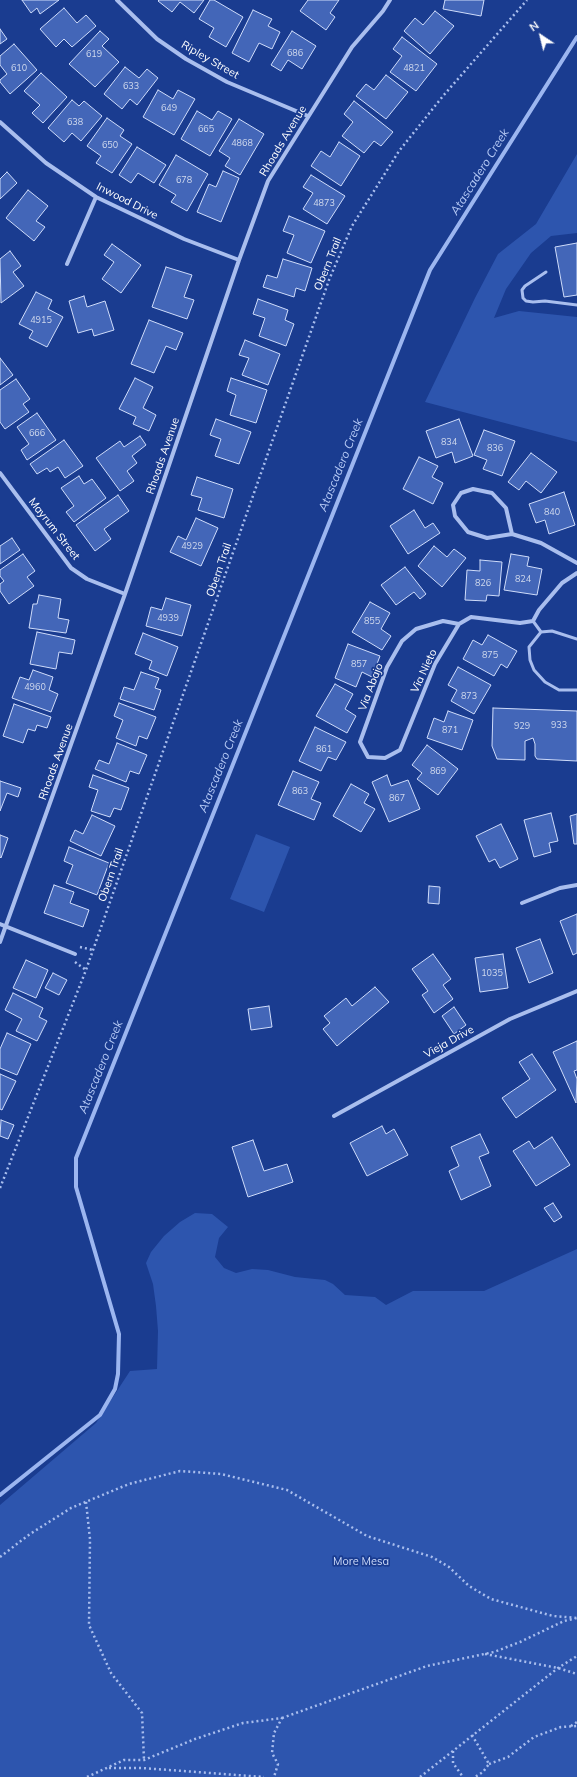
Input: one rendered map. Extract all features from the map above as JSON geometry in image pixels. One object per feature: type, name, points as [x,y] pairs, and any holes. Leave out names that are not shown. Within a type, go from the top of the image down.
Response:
[{"type":"street","name":"Ripley Street","points":[[116,0],[157,38],[186,59],[227,82],[308,116]]},
{"type":"street","name":"Rhoads Avenue","points":[[0,942],[125,594],[239,260],[268,181],[352,47],[383,11],[390,0]]},
{"type":"street","name":"Inwood Drive","points":[[0,122],[46,163],[96,197],[184,239],[239,260]]},
{"type":"street","points":[[67,264],[96,197]]},
{"type":"street","name":"Mayrum Street","points":[[0,473],[71,568],[87,579],[125,594]]},
{"type":"street","points":[[512,534],[506,508],[492,493],[473,489],[461,493],[453,505],[455,516],[468,532],[487,538],[512,534],[541,543],[577,563]]},
{"type":"street","points":[[459,624],[471,618],[520,623],[533,621],[562,583],[577,573]]},
{"type":"street","name":"Via Abajo","points":[[360,742],[387,667],[402,641],[416,629],[443,621],[459,624]]},
{"type":"street","name":"Via Nieto","points":[[360,742],[368,757],[385,758],[400,750],[436,664],[459,624]]},
{"type":"street","points":[[522,903],[560,888],[577,885]]},
{"type":"street","points":[[0,924],[74,954]]},
{"type":"street","name":"Vieja Drive","points":[[334,1116],[510,1019],[577,991]]},
{"type":"lane","points":[[546,272],[525,286],[522,290],[523,298],[526,301],[532,302],[545,301],[577,305]]},
{"type":"lane","points":[[533,621],[541,632]]},
{"type":"lane","points":[[577,640],[552,631],[541,632],[529,647],[530,660],[534,670],[544,682],[560,690],[577,690]]},
{"type":"path","name":"Obern Trail","points":[[0,1188],[86,970],[326,288],[352,226],[399,151],[443,96],[527,0]]},
{"type":"path","points":[[0,1557],[30,1534],[72,1508],[129,1484],[180,1471],[228,1476],[287,1490],[367,1536],[432,1557],[449,1567],[470,1586],[491,1599],[553,1616],[577,1618]]},
{"type":"path","points":[[86,1502],[90,1539],[89,1625],[111,1673],[142,1713],[144,1760]]},
{"type":"path","points":[[87,1777],[124,1760],[144,1760],[195,1738],[243,1723],[282,1718],[427,1666],[494,1652],[520,1642],[564,1621],[577,1618]]},
{"type":"path","points":[[482,1654],[558,1668],[577,1674]]},
{"type":"path","points":[[420,1777],[558,1668],[577,1656]]},
{"type":"path","points":[[274,1777],[278,1764],[272,1753],[274,1733],[282,1718]]},
{"type":"path","points":[[475,1777],[483,1772],[489,1764],[508,1757],[534,1737],[570,1726],[577,1722]]},
{"type":"path","points":[[570,1726],[577,1726]]},
{"type":"path","points":[[472,1735],[489,1764]]},
{"type":"path","points":[[453,1750],[453,1763],[457,1771],[463,1777]]},
{"type":"path","points":[[109,1768],[157,1769],[264,1777]]},
{"type":"green space","points":[[577,154],[577,233],[551,236],[531,253],[506,289],[494,318],[519,311],[577,317],[577,442],[425,402],[498,254],[536,224]]},
{"type":"green space","points":[[256,834],[290,847],[264,912],[230,899]]},
{"type":"green space","name":"More Mesa","points":[[195,1213],[212,1214],[228,1227],[219,1238],[215,1257],[224,1268],[236,1273],[252,1269],[268,1270],[295,1277],[325,1280],[333,1284],[345,1295],[375,1297],[386,1305],[413,1291],[484,1291],[577,1249],[577,1777],[0,1777],[0,1505],[96,1423],[130,1371],[157,1369],[158,1331],[156,1306],[153,1284],[146,1263],[151,1252],[164,1236],[180,1222]]},
{"type":"building","points":[[22,0],[59,0],[40,14],[37,8],[31,13]]},
{"type":"building","points":[[204,0],[194,13],[180,2],[172,12],[158,1]]},
{"type":"building","points":[[210,0],[214,0],[243,17],[226,47],[209,37],[214,28],[199,19]]},
{"type":"building","points":[[308,0],[339,0],[330,13],[335,17],[326,30],[300,11]]},
{"type":"building","points":[[445,0],[484,0],[481,16],[443,9]]},
{"type":"building","points":[[64,8],[77,23],[86,15],[96,26],[72,47],[64,39],[56,47],[40,29]]},
{"type":"building","points":[[253,10],[272,19],[268,26],[280,32],[272,49],[259,43],[249,62],[232,53]]},
{"type":"building","points":[[435,11],[454,26],[430,54],[404,31],[415,18],[423,25]]},
{"type":"building","points":[[0,29],[7,39],[0,44]]},
{"type":"building","points":[[100,31],[109,39],[102,46],[119,62],[95,87],[69,64]]},
{"type":"building","points":[[292,31],[316,46],[302,69],[288,60],[281,71],[271,65]]},
{"type":"building","points":[[402,37],[437,64],[416,91],[390,72],[402,56],[393,49]]},
{"type":"building","points":[[14,44],[37,70],[10,94],[0,82],[0,80],[7,74],[0,65],[0,56]]},
{"type":"building","points":[[125,67],[139,78],[147,69],[158,78],[137,105],[130,99],[122,109],[104,94]]},
{"type":"building","points":[[41,73],[67,97],[43,123],[32,113],[40,105],[24,91]]},
{"type":"building","points":[[386,75],[408,92],[386,119],[356,96],[366,84],[374,90]]},
{"type":"building","points":[[158,90],[173,99],[178,90],[195,99],[174,135],[143,117]]},
{"type":"building","points":[[72,100],[79,106],[84,101],[102,116],[81,141],[72,133],[64,142],[48,128]]},
{"type":"building","points":[[354,101],[393,132],[381,146],[374,141],[364,153],[342,136],[353,122],[344,114]]},
{"type":"building","points":[[197,111],[212,120],[218,111],[232,119],[210,156],[181,139]]},
{"type":"building","points":[[107,118],[124,130],[120,136],[132,144],[112,173],[96,163],[101,156],[87,146]]},
{"type":"building","points":[[239,119],[264,134],[240,175],[225,166],[230,158],[219,151]]},
{"type":"building","points":[[339,142],[360,156],[341,186],[311,166],[321,151],[330,157]]},
{"type":"building","points":[[137,147],[166,165],[154,183],[138,173],[131,183],[119,175]]},
{"type":"building","points":[[176,155],[208,174],[187,211],[171,202],[176,195],[159,185]]},
{"type":"building","points":[[223,171],[239,178],[221,222],[197,212],[209,184],[216,187]]},
{"type":"building","points":[[7,172],[17,183],[0,199],[0,179]]},
{"type":"building","points":[[311,175],[345,196],[327,224],[303,209],[313,193],[303,187]]},
{"type":"building","points":[[28,190],[48,206],[36,221],[45,227],[34,241],[6,218]]},
{"type":"building","points":[[289,216],[325,231],[311,263],[287,253],[294,235],[283,231]]},
{"type":"building","points":[[577,243],[577,295],[564,297],[555,247]]},
{"type":"building","points":[[112,244],[141,265],[121,293],[102,279],[114,262],[104,255]]},
{"type":"building","points":[[10,251],[21,266],[13,272],[24,286],[1,303],[0,259]]},
{"type":"building","points":[[283,259],[312,268],[305,291],[296,288],[294,297],[263,287],[267,275],[277,278]]},
{"type":"building","points":[[166,267],[192,275],[184,297],[194,300],[187,319],[152,307]]},
{"type":"building","points":[[36,292],[52,300],[48,309],[63,317],[47,347],[29,338],[33,331],[19,324]]},
{"type":"building","points":[[84,296],[87,307],[105,301],[114,330],[94,336],[92,329],[78,333],[69,301]]},
{"type":"building","points":[[258,299],[288,310],[285,320],[294,324],[286,346],[259,336],[265,318],[253,314]]},
{"type":"building","points":[[149,320],[183,333],[176,350],[166,346],[154,373],[131,364]]},
{"type":"building","points":[[245,340],[280,354],[268,385],[242,375],[249,358],[239,355]]},
{"type":"building","points":[[0,358],[13,375],[0,385]]},
{"type":"building","points":[[135,378],[153,387],[143,408],[156,415],[149,431],[133,424],[136,417],[119,409]]},
{"type":"building","points":[[231,378],[267,390],[256,423],[230,415],[236,395],[227,391]]},
{"type":"building","points":[[16,379],[30,399],[23,404],[29,412],[5,429],[0,422],[0,390]]},
{"type":"building","points":[[37,413],[56,440],[27,460],[21,450],[29,444],[17,427]]},
{"type":"building","points":[[216,419],[251,432],[239,464],[215,456],[221,439],[210,435]]},
{"type":"building","points":[[459,419],[473,456],[455,463],[452,452],[436,458],[426,431]]},
{"type":"building","points":[[484,430],[515,441],[502,476],[483,469],[487,460],[474,455]]},
{"type":"building","points":[[140,436],[146,445],[132,456],[137,463],[127,471],[134,481],[120,491],[96,458],[120,441],[124,447]]},
{"type":"building","points":[[64,440],[83,466],[65,478],[58,467],[50,472],[47,468],[37,474],[30,464]]},
{"type":"building","points":[[531,453],[557,472],[541,493],[526,481],[519,490],[508,482]]},
{"type":"building","points":[[419,457],[438,466],[432,477],[443,483],[433,504],[403,489]]},
{"type":"building","points":[[79,476],[84,484],[92,479],[106,498],[74,522],[66,512],[74,506],[61,488]]},
{"type":"building","points":[[197,477],[233,489],[224,518],[198,510],[202,498],[191,495]]},
{"type":"building","points":[[564,492],[575,525],[549,534],[545,520],[536,523],[529,504]]},
{"type":"building","points":[[118,495],[129,511],[104,529],[111,539],[95,551],[76,525]]},
{"type":"building","points":[[414,510],[425,528],[433,523],[440,533],[408,554],[390,526]]},
{"type":"building","points":[[196,518],[218,528],[201,566],[170,552],[178,536],[186,540]]},
{"type":"building","points":[[12,538],[20,550],[0,564],[0,546]]},
{"type":"building","points":[[434,546],[447,557],[454,549],[466,558],[442,587],[418,566]]},
{"type":"building","points":[[23,554],[35,571],[27,577],[34,586],[9,604],[0,591],[0,584],[4,581],[0,576],[0,570]]},
{"type":"building","points":[[511,554],[529,557],[527,566],[542,569],[537,595],[504,590]]},
{"type":"building","points":[[480,560],[502,562],[499,596],[487,595],[486,601],[465,600],[467,570],[480,571]]},
{"type":"building","points":[[405,567],[426,594],[420,599],[414,592],[396,605],[381,585]]},
{"type":"building","points":[[39,595],[61,599],[58,618],[69,620],[66,633],[29,628],[33,604],[37,604]]},
{"type":"building","points":[[166,598],[191,605],[182,636],[146,626],[151,607],[162,610]]},
{"type":"building","points":[[370,602],[390,613],[381,629],[391,636],[382,650],[352,632]]},
{"type":"building","points":[[37,632],[75,640],[72,654],[59,652],[56,669],[30,664]]},
{"type":"building","points":[[143,633],[178,647],[167,676],[149,669],[152,661],[135,654]]},
{"type":"building","points":[[488,635],[517,651],[507,668],[501,664],[494,676],[463,659],[473,640],[482,645]]},
{"type":"building","points":[[348,644],[380,656],[372,677],[362,672],[356,687],[335,678]]},
{"type":"building","points":[[458,667],[491,685],[474,714],[451,701],[457,690],[448,685]]},
{"type":"building","points":[[33,670],[53,677],[49,690],[58,694],[51,712],[12,698],[20,677],[29,680]]},
{"type":"building","points":[[141,672],[159,678],[155,688],[161,690],[154,710],[120,699],[124,687],[134,690]]},
{"type":"building","points":[[335,684],[353,694],[345,709],[356,716],[347,733],[316,716]]},
{"type":"building","points":[[119,703],[156,717],[147,739],[139,736],[136,746],[116,738],[123,720],[114,716]]},
{"type":"building","points":[[14,704],[51,717],[47,728],[37,725],[35,731],[28,729],[23,743],[3,736]]},
{"type":"building","points":[[493,708],[577,711],[577,761],[537,759],[535,756],[535,744],[533,738],[525,741],[525,760],[497,759],[492,746]]},
{"type":"building","points":[[448,711],[473,720],[462,750],[427,738],[434,718],[444,722]]},
{"type":"building","points":[[315,727],[346,742],[336,760],[328,757],[321,771],[299,761]]},
{"type":"building","points":[[117,743],[147,755],[139,774],[130,771],[126,782],[95,769],[99,760],[109,764]]},
{"type":"building","points":[[427,745],[458,769],[438,795],[417,779],[422,773],[412,765]]},
{"type":"building","points":[[293,771],[319,782],[311,799],[321,803],[314,820],[278,805]]},
{"type":"building","points":[[93,775],[129,788],[121,810],[114,808],[110,817],[91,811],[98,790],[89,787]]},
{"type":"building","points":[[387,775],[391,786],[408,780],[420,809],[389,822],[372,782]]},
{"type":"building","points":[[0,781],[21,788],[18,797],[7,793],[0,811]]},
{"type":"building","points":[[351,784],[369,794],[364,803],[375,809],[361,832],[333,816]]},
{"type":"building","points":[[551,813],[558,841],[549,843],[551,852],[534,857],[524,820]]},
{"type":"building","points":[[577,814],[577,844],[574,844],[570,816]]},
{"type":"building","points":[[92,815],[115,826],[101,856],[70,841],[75,830],[83,834]]},
{"type":"building","points":[[501,824],[518,859],[500,868],[495,859],[489,862],[476,836]]},
{"type":"building","points":[[0,835],[8,838],[1,858],[0,857]]},
{"type":"building","points":[[69,847],[109,863],[97,895],[66,883],[73,865],[64,861]]},
{"type":"building","points":[[54,885],[74,892],[70,903],[89,910],[83,927],[44,913]]},
{"type":"building","points":[[429,886],[440,887],[439,904],[428,903]]},
{"type":"building","points":[[577,914],[577,953],[573,955],[560,921]]},
{"type":"building","points":[[540,939],[553,973],[529,983],[516,948]]},
{"type":"building","points":[[433,954],[451,979],[443,985],[453,999],[434,1013],[422,995],[428,991],[412,969]]},
{"type":"building","points":[[503,954],[508,988],[480,992],[475,958]]},
{"type":"building","points":[[26,960],[48,970],[36,998],[13,988]]},
{"type":"building","points":[[53,973],[67,980],[59,995],[45,988]]},
{"type":"building","points":[[375,987],[389,1002],[337,1046],[323,1029],[330,1023],[324,1016],[346,998],[352,1006]]},
{"type":"building","points":[[13,993],[43,1008],[39,1017],[47,1021],[37,1041],[16,1031],[22,1019],[5,1010]]},
{"type":"building","points":[[269,1006],[272,1027],[251,1030],[248,1009]]},
{"type":"building","points":[[454,1007],[466,1025],[454,1034],[442,1016]]},
{"type":"building","points":[[7,1033],[31,1044],[17,1075],[0,1068],[0,1049]]},
{"type":"building","points":[[577,1041],[577,1070],[574,1071],[577,1079],[576,1103],[553,1052]]},
{"type":"building","points":[[532,1054],[556,1090],[516,1118],[502,1098],[530,1079],[519,1062]]},
{"type":"building","points":[[0,1074],[16,1081],[2,1110],[0,1109]]},
{"type":"building","points":[[1,1120],[14,1125],[8,1139],[0,1136]]},
{"type":"building","points":[[382,1126],[386,1134],[394,1129],[408,1155],[367,1176],[350,1143]]},
{"type":"building","points":[[480,1134],[489,1153],[479,1157],[491,1186],[461,1200],[449,1171],[459,1166],[451,1147]]},
{"type":"building","points":[[552,1137],[570,1165],[536,1186],[513,1151],[529,1141],[534,1149]]},
{"type":"building","points":[[253,1140],[264,1171],[287,1164],[293,1182],[248,1197],[232,1147]]},
{"type":"building","points":[[553,1203],[562,1217],[554,1222],[544,1208]]},
{"type":"waterway","name":"Atascadero Creek","points":[[0,1495],[100,1415],[115,1389],[118,1374],[119,1334],[76,1187],[76,1158],[430,270],[577,37]]}]
